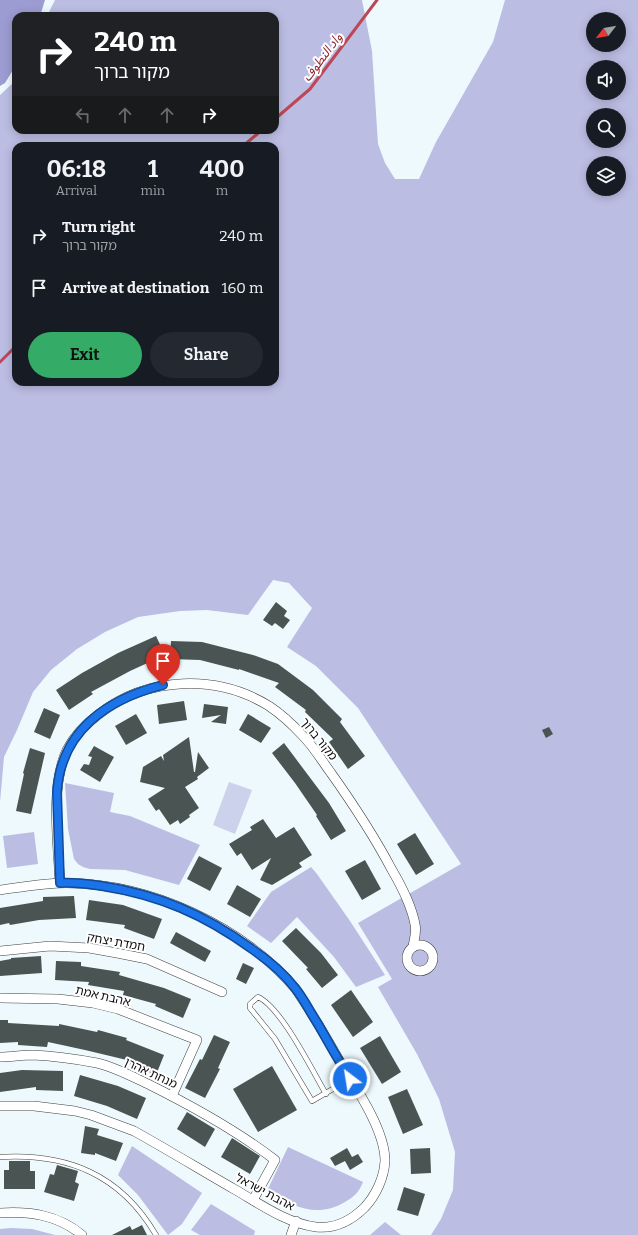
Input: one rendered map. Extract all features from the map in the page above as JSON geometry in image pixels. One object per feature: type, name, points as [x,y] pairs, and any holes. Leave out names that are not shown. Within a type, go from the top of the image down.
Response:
[{"type":"street","name":"מקור ברוך","points":[[60,883],[56,801],[58,778],[67,750],[76,736],[89,722],[106,709],[125,697],[143,690],[163,685],[188,684],[221,686],[243,692],[269,706],[289,721],[304,737],[351,802],[384,854],[410,906],[416,926],[413,947]]},
{"type":"street","name":"אהבת ישראל","points":[[0,890],[60,883],[94,885],[120,889],[148,896],[200,915],[219,926],[260,955],[281,972],[295,988],[373,1120],[384,1150],[385,1161],[383,1175],[370,1202],[351,1219],[329,1227],[316,1226],[284,1217],[134,1131],[91,1115],[62,1109],[34,1106],[0,1106]]},
{"type":"street","points":[[416,926],[425,946],[432,952],[433,960],[429,968],[422,971],[413,970],[407,963],[407,954],[417,945],[425,946]]},
{"type":"street","name":"חמדת יצחק","points":[[0,950],[50,946],[89,948],[125,954],[147,959],[222,992]]},
{"type":"street","name":"אהבת אמת","points":[[0,998],[58,999],[111,1007],[197,1040],[172,1096]]},
{"type":"street","name":"מנחת אהרן","points":[[0,1057],[33,1056],[68,1059],[98,1064],[127,1074],[172,1096],[250,1141],[275,1160],[253,1200]]},
{"type":"street","points":[[0,1213],[16,1212],[39,1214],[72,1227],[82,1235]]},
{"type":"street","points":[[291,1235],[296,1221]]},
{"type":"lane","points":[[326,1094],[276,1012],[264,1000],[258,997],[250,1004],[250,1008],[275,1039],[312,1101],[326,1094],[350,1079]]},
{"type":"lane","points":[[0,1157],[22,1156],[71,1164],[105,1179],[136,1205],[149,1222],[156,1235]]},
{"type":"shaded area","points":[[0,0],[45,0],[41,12],[12,12],[12,72],[5,83],[0,86]]},
{"type":"shaded area","points":[[55,0],[362,0],[372,51],[378,144],[385,163],[395,179],[419,179],[436,142],[493,42],[505,0],[638,0],[638,1235],[431,1235],[441,1219],[453,1190],[455,1152],[439,1099],[417,1054],[378,987],[392,979],[358,923],[461,864],[358,708],[316,666],[287,647],[312,608],[289,583],[273,580],[248,615],[207,610],[180,611],[138,617],[105,632],[77,649],[51,670],[33,692],[4,757],[0,802],[0,95],[12,84],[12,134],[279,134],[279,12],[49,12]]},
{"type":"shaded area","points":[[229,782],[252,790],[235,834],[213,825]]},
{"type":"shaded area","points":[[65,783],[114,793],[110,812],[130,816],[200,845],[179,885],[125,870],[90,869],[78,864],[74,859],[68,829]]},
{"type":"shaded area","points":[[34,832],[38,864],[7,868],[3,836]]},
{"type":"shaded area","points":[[311,867],[350,921],[385,975],[356,987],[334,957],[297,917],[271,943],[247,926],[271,892]]},
{"type":"shaded area","points":[[132,1146],[202,1193],[182,1224],[168,1235],[138,1195],[118,1175]]},
{"type":"shaded area","points":[[288,1147],[363,1182],[360,1189],[345,1202],[324,1210],[314,1210],[295,1206],[267,1191]]},
{"type":"shaded area","points":[[211,1204],[255,1231],[254,1235],[200,1235],[191,1230]]},
{"type":"shaded area","points":[[385,1222],[401,1235],[370,1235]]},
{"type":"shaded area","points":[[0,1229],[32,1229],[55,1235],[0,1235]]},
{"type":"building","points":[[276,602],[287,611],[284,616],[290,620],[283,629],[275,623],[272,626],[263,620]]},
{"type":"building","points":[[156,636],[165,655],[130,671],[91,692],[93,694],[69,710],[56,690],[82,673],[118,653]]},
{"type":"building","points":[[171,641],[202,642],[253,655],[278,664],[313,690],[342,719],[340,722],[365,756],[348,769],[329,742],[333,739],[305,712],[306,710],[275,687],[279,683],[239,669],[200,660],[170,659]]},
{"type":"building","points":[[184,701],[187,720],[159,724],[157,705]]},
{"type":"building","points":[[204,704],[228,707],[226,724],[211,722],[221,715],[202,718]]},
{"type":"building","points":[[44,708],[60,715],[50,739],[34,732]]},
{"type":"building","points":[[136,714],[147,733],[126,745],[115,726]]},
{"type":"building","points":[[248,714],[271,728],[261,743],[239,730]]},
{"type":"building","points":[[549,727],[553,734],[546,738],[542,730]]},
{"type":"building","points":[[189,737],[194,772],[198,752],[209,768],[197,777],[198,779],[185,787],[199,808],[180,824],[178,820],[170,825],[159,809],[156,811],[148,799],[165,788],[140,782],[143,767],[161,756],[164,761],[163,755]]},
{"type":"building","points":[[284,743],[329,803],[346,831],[331,840],[316,816],[317,815],[272,753]]},
{"type":"building","points":[[94,746],[114,757],[100,782],[80,770],[84,764],[89,765],[92,757],[88,756]]},
{"type":"building","points":[[30,748],[45,753],[31,814],[16,811],[23,773]]},
{"type":"building","points":[[263,819],[276,838],[294,827],[312,855],[299,863],[302,867],[272,885],[260,880],[271,858],[252,870],[241,853],[237,856],[229,844],[252,830],[250,827]]},
{"type":"building","points":[[415,833],[434,864],[416,875],[397,844]]},
{"type":"building","points":[[199,856],[222,868],[210,891],[187,879]]},
{"type":"building","points":[[365,860],[381,889],[362,900],[345,871]]},
{"type":"building","points":[[237,885],[261,899],[250,917],[227,904]]},
{"type":"building","points":[[74,896],[76,918],[39,920],[10,925],[9,923],[0,925],[0,908],[43,901],[43,897]]},
{"type":"building","points":[[89,900],[123,905],[162,919],[154,939],[124,928],[125,925],[86,920]]},
{"type":"building","points":[[296,928],[321,953],[338,975],[322,988],[306,969],[308,968],[282,941]]},
{"type":"building","points":[[176,932],[211,951],[205,962],[170,943]]},
{"type":"building","points":[[41,956],[42,973],[0,976],[0,961],[11,958]]},
{"type":"building","points":[[56,961],[81,962],[81,966],[120,972],[119,975],[164,988],[191,999],[183,1018],[155,1006],[156,1004],[123,995],[124,991],[88,985],[89,982],[55,980]]},
{"type":"building","points":[[243,963],[254,968],[246,984],[236,979]]},
{"type":"building","points":[[351,990],[373,1022],[353,1037],[331,1005]]},
{"type":"building","points":[[0,1020],[8,1020],[8,1023],[59,1026],[59,1024],[97,1032],[98,1030],[127,1038],[126,1040],[164,1055],[156,1075],[130,1064],[131,1061],[48,1042],[47,1047],[18,1045],[18,1042],[0,1043]]},
{"type":"building","points":[[214,1035],[230,1042],[218,1068],[220,1069],[205,1098],[185,1088],[200,1059],[202,1060]]},
{"type":"building","points":[[380,1036],[401,1072],[382,1084],[360,1048]]},
{"type":"building","points":[[272,1066],[297,1110],[258,1132],[233,1089]]},
{"type":"building","points":[[22,1070],[63,1071],[63,1091],[36,1090],[36,1087],[0,1092],[0,1073]]},
{"type":"building","points":[[80,1075],[118,1086],[146,1098],[137,1119],[107,1106],[74,1096]]},
{"type":"building","points":[[407,1089],[423,1125],[403,1134],[388,1097]]},
{"type":"building","points":[[187,1112],[215,1129],[205,1147],[177,1129]]},
{"type":"building","points":[[85,1126],[99,1129],[97,1135],[123,1143],[116,1161],[95,1153],[95,1155],[81,1153]]},
{"type":"building","points":[[232,1138],[260,1156],[250,1174],[221,1157]]},
{"type":"building","points":[[347,1148],[352,1157],[358,1154],[363,1162],[350,1170],[345,1161],[335,1166],[330,1158]]},
{"type":"building","points":[[430,1148],[431,1173],[411,1174],[410,1149]]},
{"type":"building","points":[[9,1161],[30,1161],[30,1171],[35,1171],[35,1189],[4,1189],[4,1170],[9,1170]]},
{"type":"building","points":[[57,1165],[78,1171],[75,1182],[79,1184],[74,1201],[44,1192],[50,1174],[54,1175]]},
{"type":"building","points":[[404,1187],[425,1194],[418,1216],[397,1210]]},
{"type":"building","points":[[142,1225],[147,1235],[112,1235],[130,1226],[132,1230]]},
{"type":"waterway","name":"واد النطوف","points":[[279,116],[310,89],[377,0]]},
{"type":"waterway","name":"واد النطوف","points":[[248,142],[257,134]]},
{"type":"waterway","name":"واد النطوف","points":[[0,362],[12,350]]},
{"type":"route","points":[[163,685],[143,690],[125,697],[106,709],[89,722],[76,736],[67,750],[58,778],[56,801],[60,883],[94,885],[120,889],[148,896],[200,915],[237,938],[281,972],[295,988],[305,1002],[350,1079]]}]
